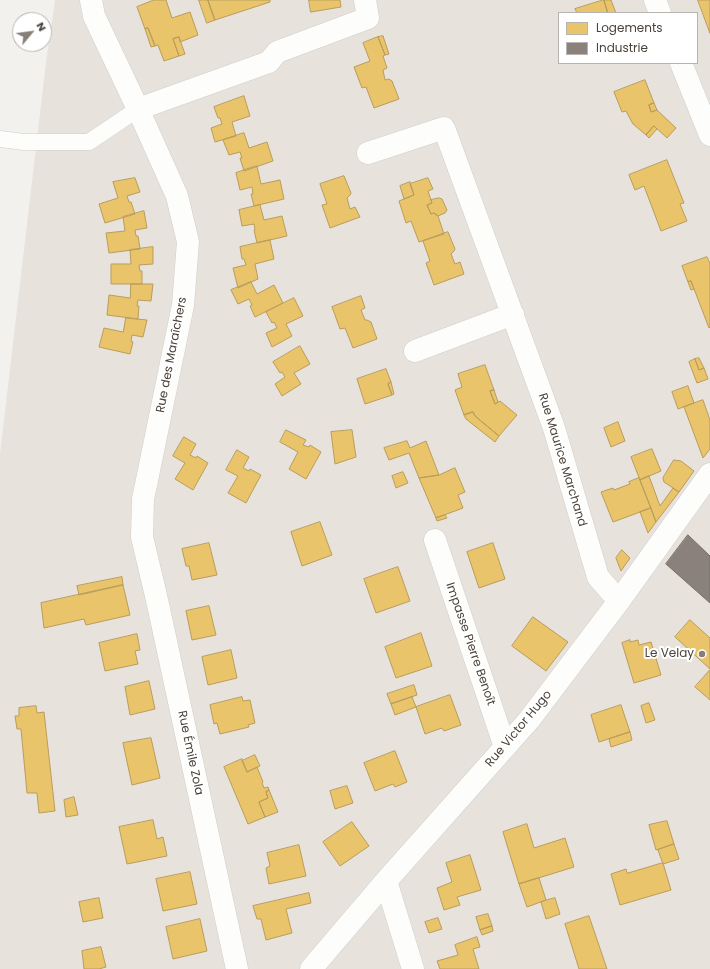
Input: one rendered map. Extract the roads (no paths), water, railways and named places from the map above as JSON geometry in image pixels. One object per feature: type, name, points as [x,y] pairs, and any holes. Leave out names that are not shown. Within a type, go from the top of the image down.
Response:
[{"type":"street","name":"Rue des Maraîchers","points":[[91,0],[94,16],[177,196],[188,242],[184,305],[147,480],[144,499],[142,537]]},
{"type":"street","points":[[655,0],[660,12]]},
{"type":"street","points":[[0,139],[24,142],[88,142],[138,109],[269,62],[277,52],[367,9]]},
{"type":"street","points":[[681,64],[710,135]]},
{"type":"street","name":"Rue Maurice Marchand","points":[[368,153],[444,128],[554,428],[598,577],[619,600]]},
{"type":"street","points":[[415,351],[513,314]]},
{"type":"street","name":"Rue Victor Hugo","points":[[311,969],[386,881],[529,720],[619,600],[710,474]]},
{"type":"street","name":"Rue Émile Zola","points":[[142,537],[159,608],[237,969]]},
{"type":"street","name":"Impasse Pierre Benoît","points":[[435,540],[505,747]]},
{"type":"street","points":[[386,881],[413,969]]},
{"type":"place","name":"Le Velay","points":[[702,654]]}]
